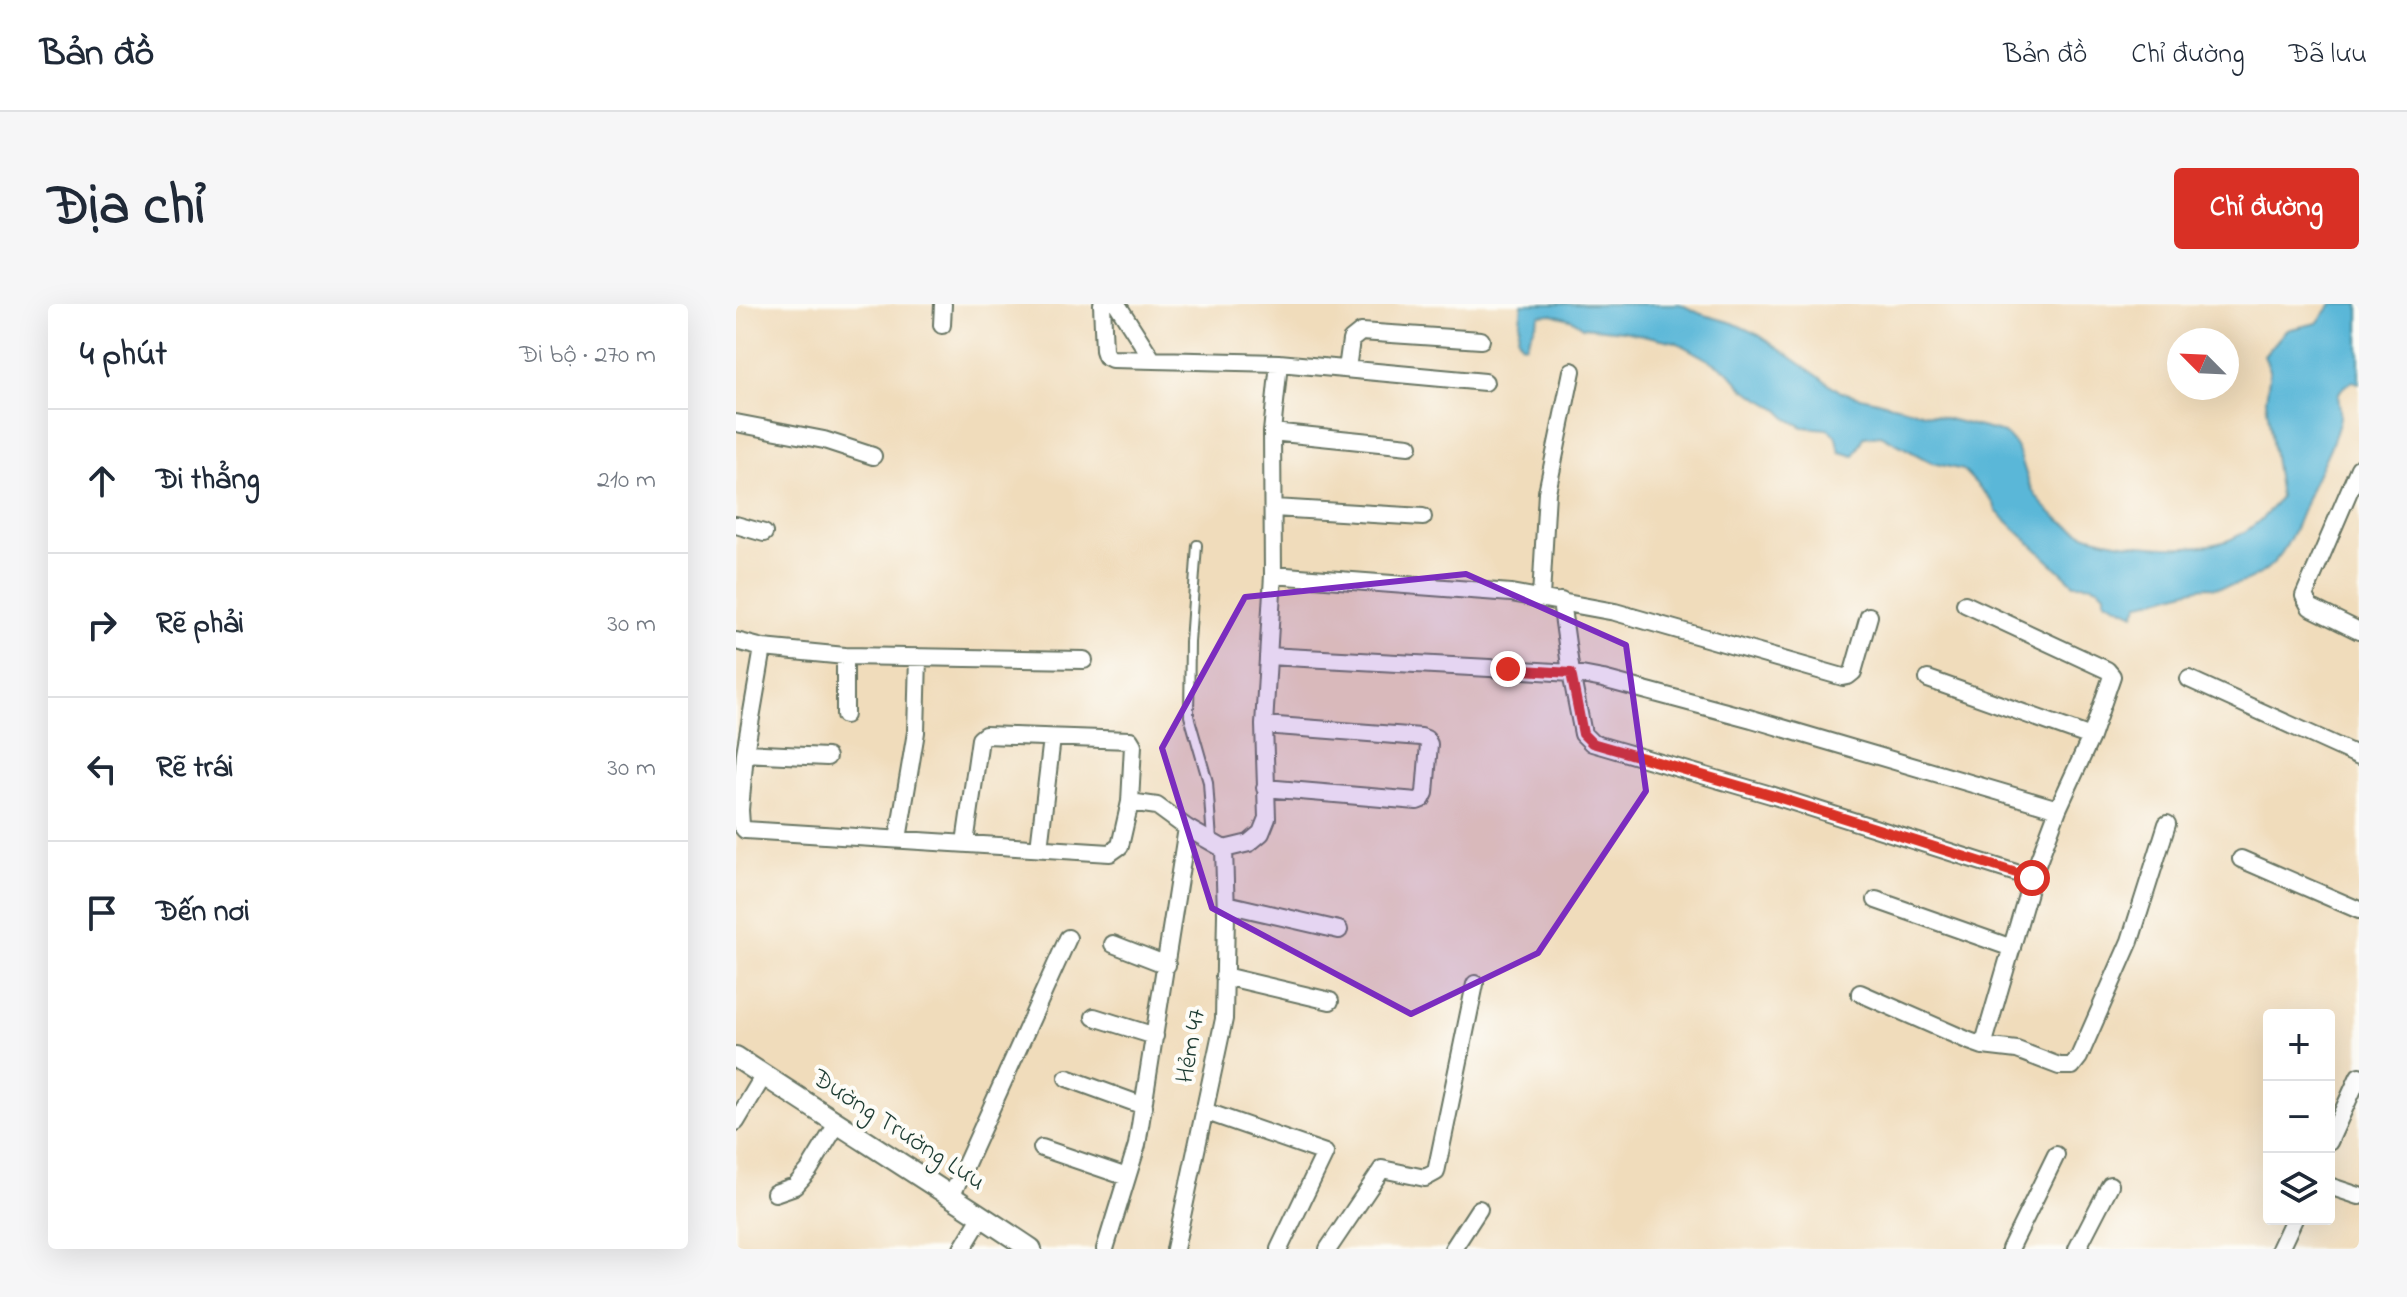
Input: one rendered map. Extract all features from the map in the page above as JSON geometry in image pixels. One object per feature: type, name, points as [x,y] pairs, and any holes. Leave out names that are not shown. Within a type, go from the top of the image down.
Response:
[{"type":"street","points":[[942,325],[943,304]]},
{"type":"street","points":[[1102,304],[1104,350],[1106,356],[1112,359],[1279,363],[1485,382]]},
{"type":"street","points":[[1117,304],[1152,359]]},
{"type":"street","points":[[1347,369],[1351,340],[1361,332],[1481,340]]},
{"type":"street","points":[[1130,802],[1157,806],[1218,845],[1249,843],[1261,833],[1267,818],[1264,725],[1273,575],[1272,432],[1279,363]]},
{"type":"street","points":[[1537,596],[1547,492],[1572,371]]},
{"type":"street","points":[[736,423],[824,440],[873,456]]},
{"type":"street","points":[[1272,432],[1409,446]]},
{"type":"street","points":[[2359,468],[2304,596],[2310,607],[2359,631]]},
{"type":"street","points":[[1274,508],[1423,517]]},
{"type":"street","points":[[736,525],[764,533]]},
{"type":"street","points":[[1273,575],[1537,596],[1615,612],[1843,677],[1853,672],[1869,616]]},
{"type":"street","points":[[1561,601],[1583,734],[1592,743],[1771,795],[2032,878]]},
{"type":"street","points":[[1965,604],[2107,670],[2112,676],[2091,737],[2058,809],[2032,878],[1983,1046]]},
{"type":"street","points":[[736,641],[763,648],[845,656],[1084,660]]},
{"type":"street","points":[[763,648],[742,729],[745,753],[738,810],[745,830],[1110,853],[1120,846],[1130,802],[1133,745],[1130,740],[985,735],[980,739],[965,843]]},
{"type":"street","points":[[845,656],[845,715]]},
{"type":"street","points":[[1268,656],[1571,673],[1603,679],[1752,719],[2058,809]]},
{"type":"street","points":[[898,839],[916,732],[918,657]]},
{"type":"street","points":[[1928,679],[2091,737]]},
{"type":"street","points":[[2189,679],[2359,756]]},
{"type":"street","points":[[1264,725],[1421,737],[1429,744],[1425,793],[1417,801],[1265,788]]},
{"type":"street","points":[[1039,848],[1052,738]]},
{"type":"street","points":[[745,753],[827,757]]},
{"type":"street","points":[[1860,993],[1983,1046],[2017,1050],[2059,1066],[2072,1066],[2079,1057],[2130,941],[2167,824]]},
{"type":"street","points":[[1105,1249],[1137,1145],[1187,828]]},
{"type":"street","name":"Hẻm 47","points":[[1175,1249],[1224,1019],[1226,904],[1218,845]]},
{"type":"street","points":[[2241,859],[2359,910]]},
{"type":"street","points":[[1876,900],[2012,948]]},
{"type":"street","points":[[1226,904],[1339,930]]},
{"type":"street","points":[[952,1195],[1068,938]]},
{"type":"street","points":[[1113,944],[1167,965]]},
{"type":"street","points":[[1224,976],[1330,1001]]},
{"type":"street","points":[[1328,1249],[1382,1169],[1425,1178],[1436,1172],[1475,984]]},
{"type":"street","points":[[1094,1017],[1155,1036]]},
{"type":"street","name":"Đường Trường Lưu","points":[[736,1057],[1031,1249]]},
{"type":"street","points":[[736,1122],[764,1075]]},
{"type":"street","points":[[2335,1129],[2359,1076]]},
{"type":"street","points":[[1067,1078],[1144,1106]]},
{"type":"street","points":[[1204,1111],[1325,1153],[1279,1249]]},
{"type":"street","points":[[775,1193],[795,1186],[809,1170],[837,1124]]},
{"type":"street","points":[[1042,1148],[1127,1177]]},
{"type":"street","points":[[2010,1249],[2056,1155]]},
{"type":"street","points":[[2077,1249],[2110,1185]]},
{"type":"street","points":[[2335,1188],[2359,1196]]},
{"type":"street","points":[[1453,1249],[1479,1209]]},
{"type":"street","points":[[962,1249],[982,1216]]},
{"type":"street","points":[[2280,1249],[2291,1225]]},
{"type":"lane","points":[[1197,545],[1190,642],[1189,716],[1208,782],[1218,845]]},
{"type":"highlighted area","points":[[1466,574],[1626,645],[1646,791],[1538,953],[1411,1014],[1212,908],[1162,748],[1245,597]]},
{"type":"water","points":[[1522,304],[1680,304],[1733,323],[1759,335],[1841,392],[2004,433],[2020,455],[2031,488],[2053,515],[2090,536],[2140,545],[2198,546],[2229,540],[2258,522],[2280,497],[2266,400],[2270,370],[2264,356],[2286,330],[2317,323],[2332,304],[2359,304],[2359,383],[2352,381],[2338,395],[2340,415],[2334,438],[2292,535],[2273,563],[2244,582],[2197,588],[2139,603],[2134,614],[2105,600],[2105,593],[2098,587],[2074,584],[1996,511],[1986,494],[1963,470],[1932,463],[1881,435],[1864,437],[1854,456],[1840,452],[1835,435],[1828,429],[1803,427],[1788,419],[1744,389],[1727,370],[1676,342],[1623,331],[1583,327],[1573,320],[1552,314],[1540,315],[1526,345],[1521,344],[1518,337]]},
{"type":"route","points":[[1508,669],[1571,673],[1583,734],[1592,743],[1771,795],[2032,878]]}]
